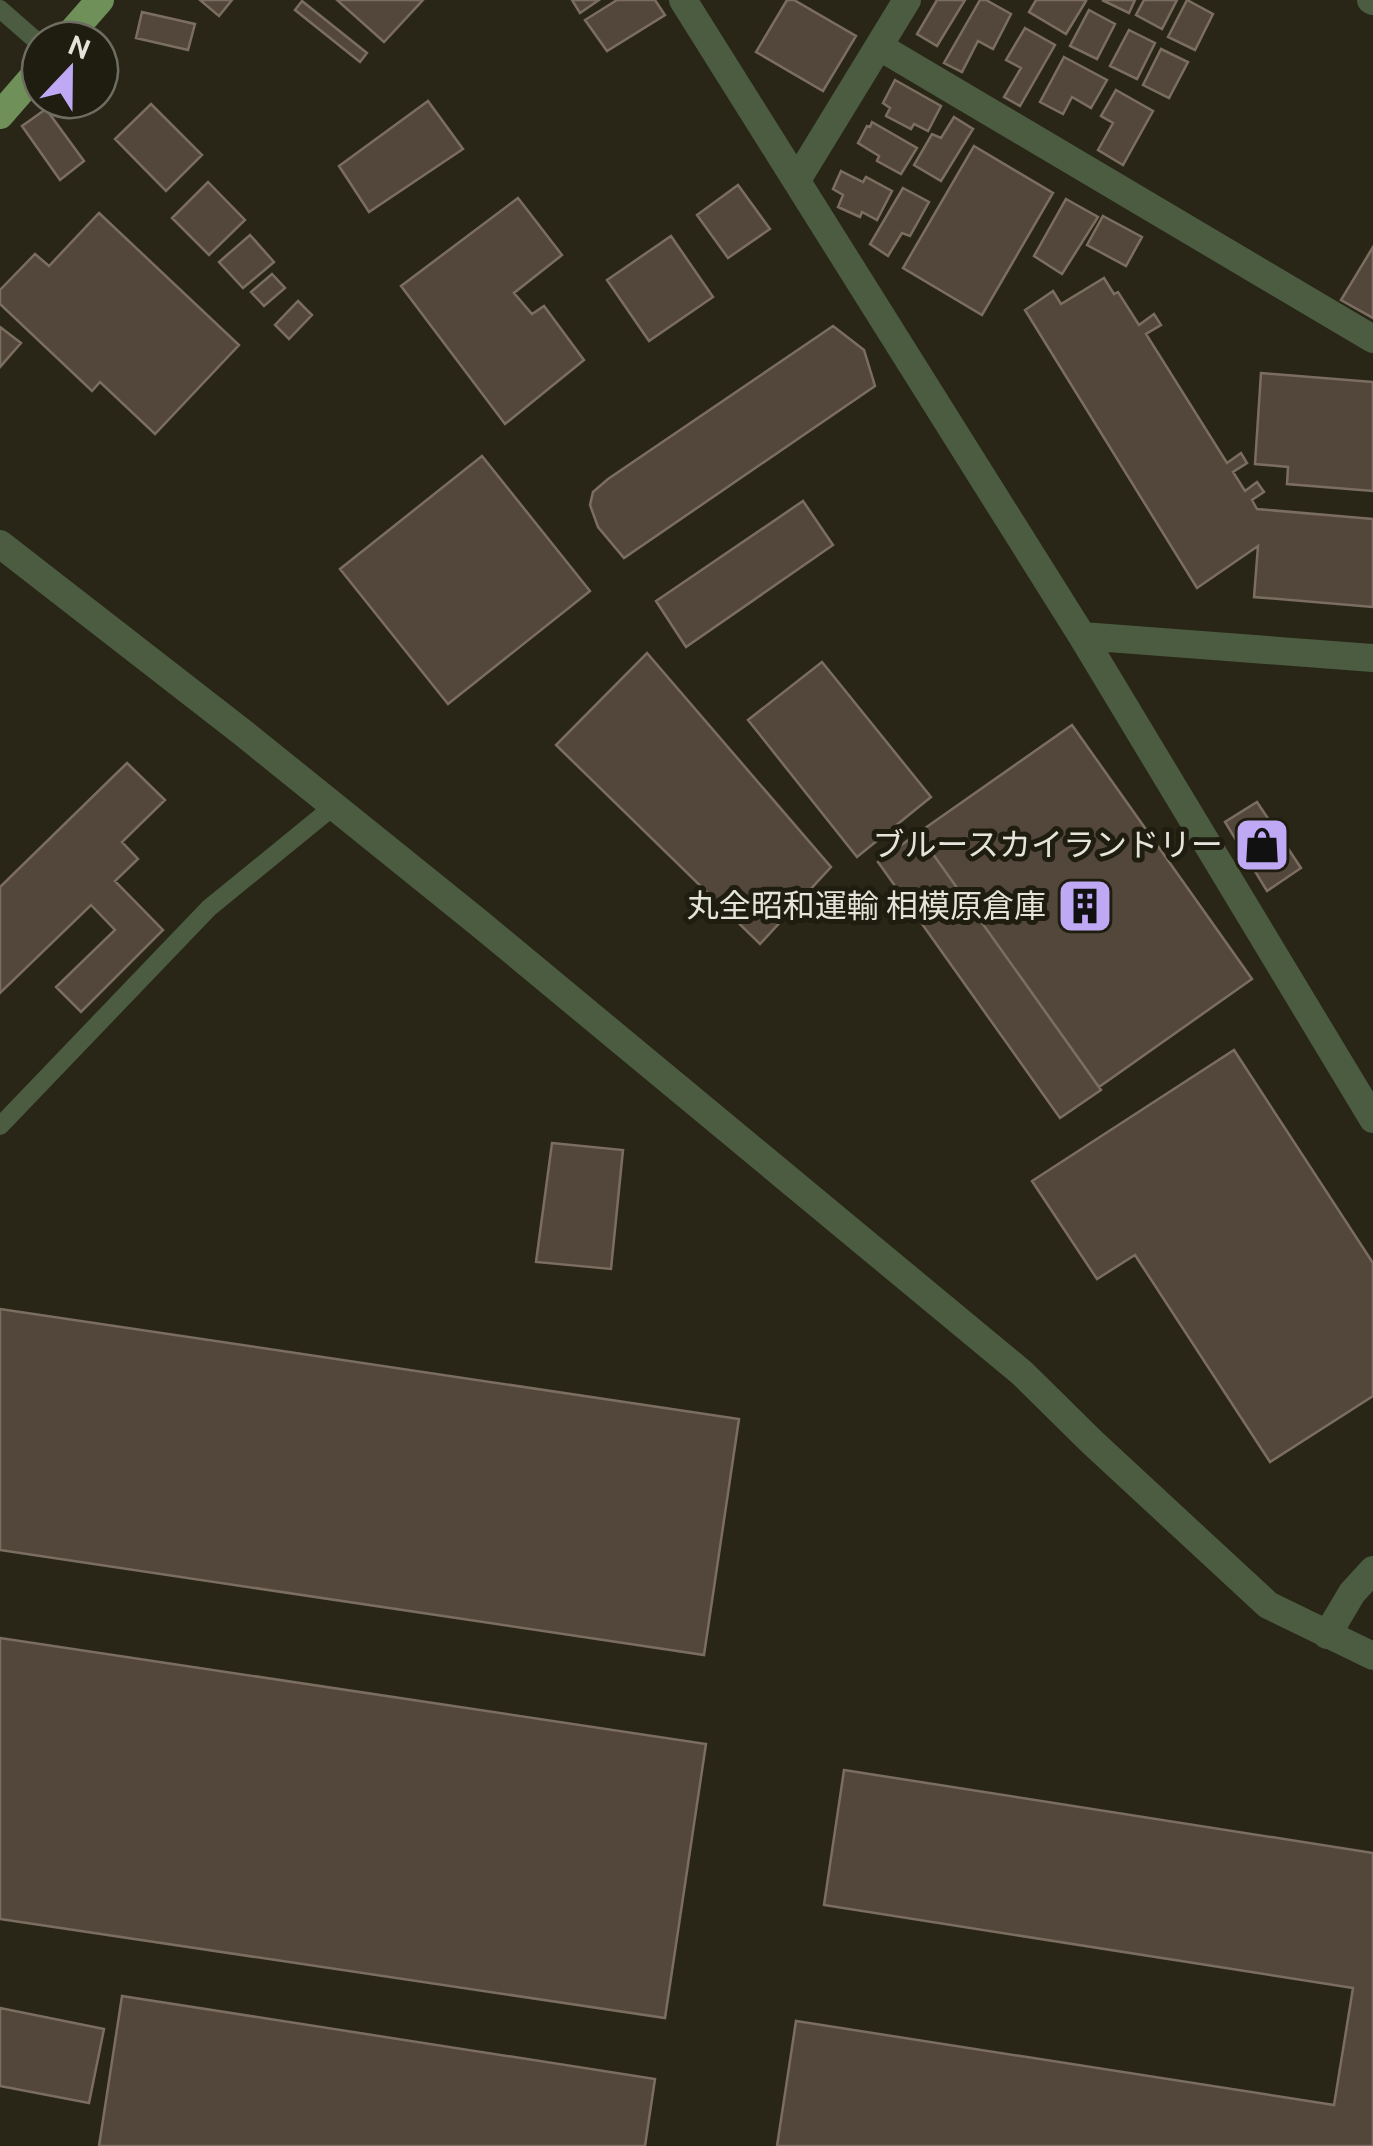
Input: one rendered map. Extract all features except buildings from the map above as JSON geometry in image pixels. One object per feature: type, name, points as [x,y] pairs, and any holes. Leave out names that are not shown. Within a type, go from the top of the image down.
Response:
[{"type":"main road","points":[[82,20],[100,0]]},
{"type":"main road","points":[[0,115],[20,92]]},
{"type":"street","points":[[683,0],[1082,636],[1373,1118]]},
{"type":"street","points":[[797,180],[907,0]]},
{"type":"street","points":[[880,46],[1373,339]]},
{"type":"street","points":[[0,544],[494,935],[1022,1373],[1268,1606],[1373,1656]]},
{"type":"street","points":[[1082,636],[1373,658]]},
{"type":"street","points":[[1327,1635],[1352,1593],[1373,1570]]},
{"type":"lane","points":[[0,8],[20,26]]},
{"type":"lane","points":[[0,1126],[209,908],[334,806]]},
{"type":"place","name":"ブルースカイランドリー","points":[[1262,845]]},
{"type":"place","name":"丸全昭和運輸 相模原倉庫","points":[[1085,906]]}]
